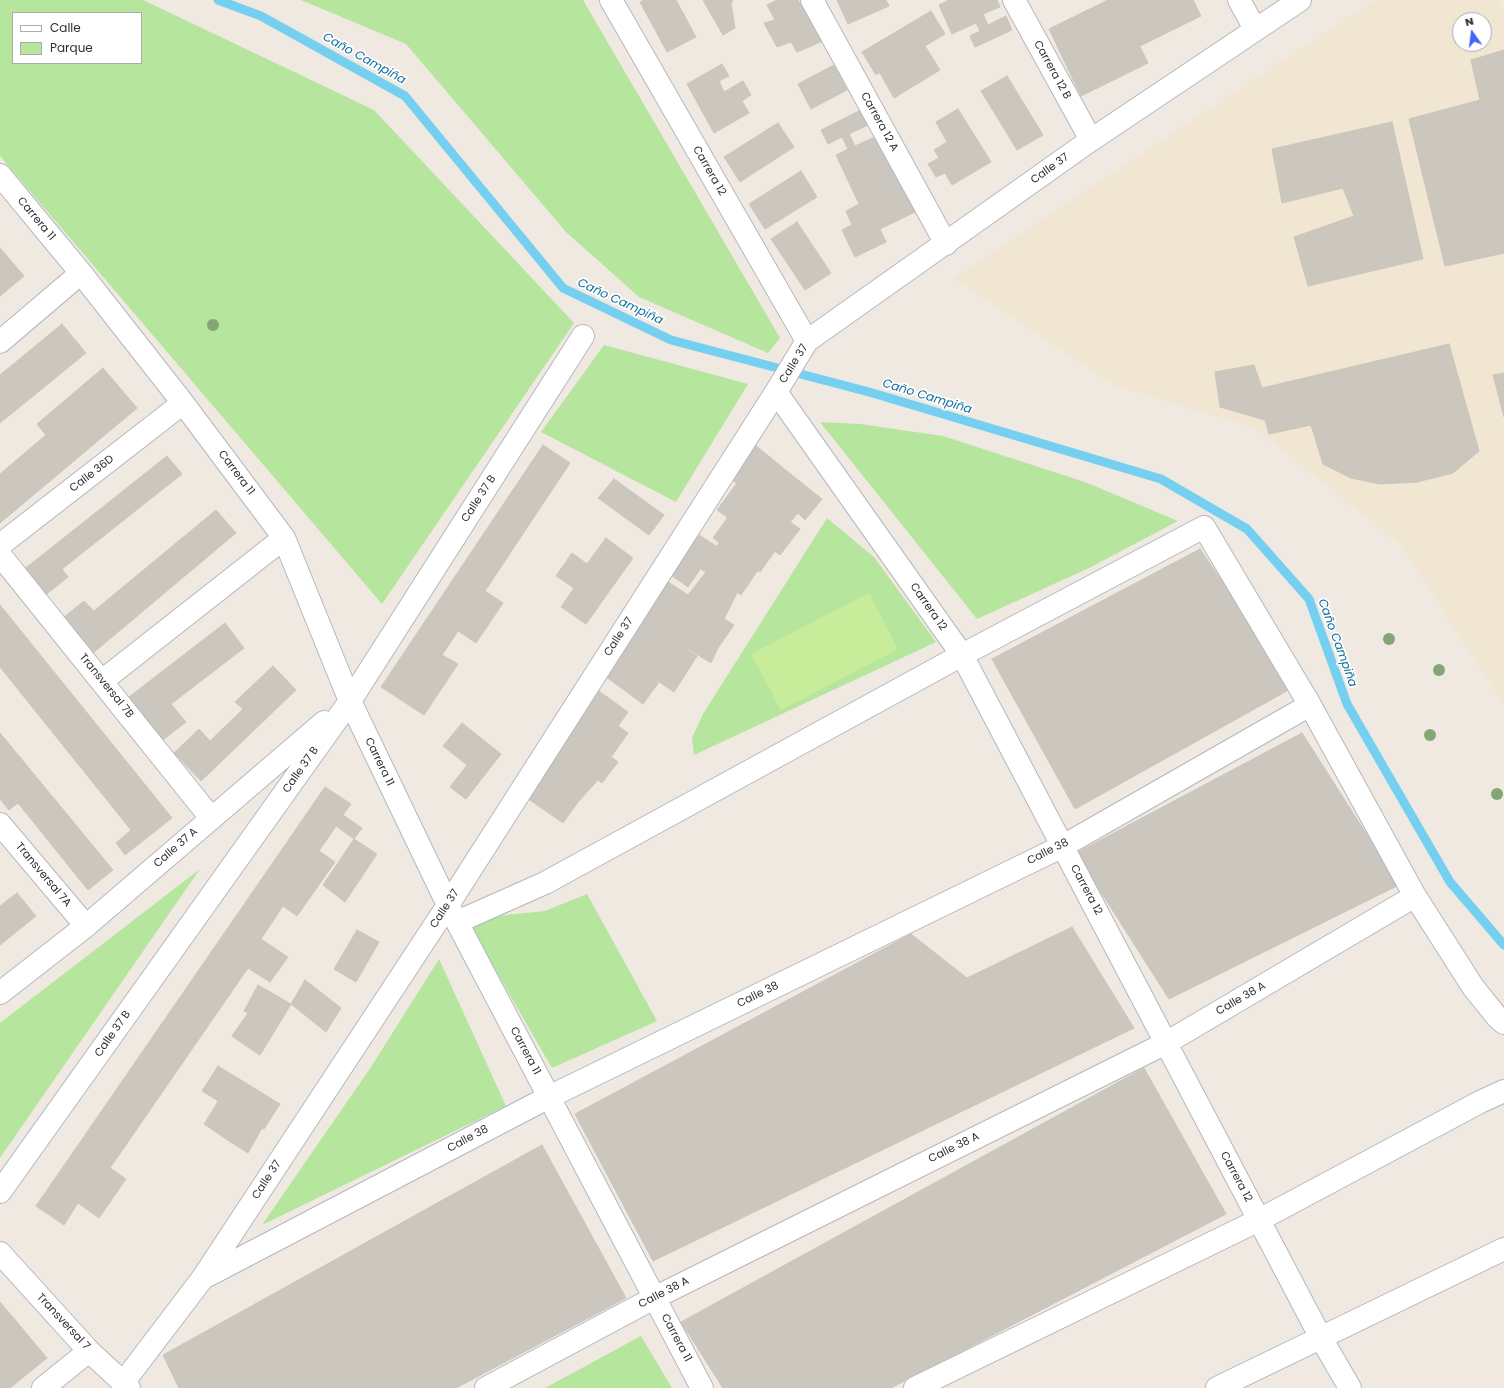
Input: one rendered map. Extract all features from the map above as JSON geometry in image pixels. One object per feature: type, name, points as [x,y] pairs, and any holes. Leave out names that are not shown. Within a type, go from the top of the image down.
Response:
[{"type":"street","name":"Carrera 12","points":[[611,0],[804,346]]},
{"type":"street","name":"Carrera 12 A","points":[[812,0],[946,244]]},
{"type":"street","name":"Carrera 12 B","points":[[1014,0],[1091,140]]},
{"type":"street","points":[[1240,0],[1255,29]]},
{"type":"street","name":"Calle 37","points":[[126,1385],[202,1279],[452,913],[804,346],[1091,140],[1300,0]]},
{"type":"street","name":"Carrera 11","points":[[0,175],[81,273],[183,403],[284,538],[350,701],[452,913],[702,1388]]},
{"type":"street","points":[[0,342],[81,273]]},
{"type":"street","name":"Calle 37 B","points":[[0,1192],[350,701],[583,336]]},
{"type":"street","name":"Carrera 12","points":[[779,387],[962,655],[1321,1338],[1350,1388]]},
{"type":"street","name":"Calle 36D","points":[[0,545],[183,403]]},
{"type":"street","points":[[452,913],[545,882],[962,655],[1204,527],[1310,705],[1415,896],[1473,987],[1498,1018],[1504,1023]]},
{"type":"street","points":[[102,681],[284,538]]},
{"type":"street","name":"Transversal 7B","points":[[0,555],[211,818]]},
{"type":"street","name":"Calle 37 A","points":[[0,993],[86,926],[350,701]]},
{"type":"street","name":"Calle 38","points":[[202,1279],[549,1097],[1063,846],[1310,705]]},
{"type":"street","name":"Transversal 7A","points":[[0,824],[86,926]]},
{"type":"street","name":"Calle 38 A","points":[[486,1388],[654,1298],[1166,1043],[1415,896]]},
{"type":"street","points":[[915,1388],[1259,1220],[1480,1102],[1504,1091]]},
{"type":"street","points":[[1217,1388],[1504,1249]]},
{"type":"street","name":"Transversal 7","points":[[0,1253],[89,1351],[126,1385]]},
{"type":"street","points":[[43,1388],[89,1351]]},
{"type":"shaded area","points":[[1375,0],[1499,0],[1504,10],[1504,704],[1400,544],[1255,428],[1116,386],[954,278]]},
{"type":"green space","points":[[0,0],[143,0],[374,110],[574,323],[382,604],[0,156]]},
{"type":"green space","points":[[301,0],[583,0],[780,338],[768,353],[639,297],[566,232],[406,44]]},
{"type":"green space","points":[[604,345],[748,384],[676,502],[541,432]]},
{"type":"green space","points":[[820,422],[860,424],[943,436],[1085,482],[1178,521],[1089,568],[977,619]]},
{"type":"green space","points":[[827,518],[874,557],[936,642],[694,755],[692,738],[703,714]]},
{"type":"green space","points":[[869,593],[898,649],[781,710],[751,654]]},
{"type":"green space","points":[[200,869],[0,1158],[0,1023]]},
{"type":"green space","points":[[587,894],[657,1021],[552,1068],[466,919],[545,911]]},
{"type":"green space","points":[[439,959],[506,1106],[262,1225],[371,1067]]},
{"type":"green space","points":[[641,1336],[672,1388],[545,1388]]},
{"type":"building","points":[[644,0],[676,0],[696,37],[667,52],[640,2]]},
{"type":"building","points":[[703,0],[733,0],[731,3],[735,28],[723,35]]},
{"type":"building","points":[[777,0],[798,0],[823,41],[797,52],[791,42],[777,47],[764,23],[775,20],[767,5]]},
{"type":"building","points":[[837,0],[886,0],[889,6],[848,24]]},
{"type":"building","points":[[949,0],[997,0],[1000,7],[983,14],[988,25],[1006,16],[1012,30],[975,47],[970,36],[980,31],[976,23],[952,34],[939,5]]},
{"type":"building","points":[[1108,0],[1117,0],[1148,63],[1081,96],[1049,29]]},
{"type":"building","points":[[1117,0],[1193,0],[1201,16],[1140,46]]},
{"type":"building","points":[[931,11],[945,34],[876,75],[862,52]]},
{"type":"building","points":[[925,46],[940,70],[894,98],[880,73]]},
{"type":"building","points":[[1504,50],[1504,253],[1445,266],[1409,119],[1480,100],[1471,60]]},
{"type":"building","points":[[722,64],[729,76],[719,81],[724,92],[743,81],[751,95],[742,101],[749,113],[714,133],[687,84]]},
{"type":"building","points":[[834,65],[847,90],[811,109],[798,84]]},
{"type":"building","points":[[1007,76],[1043,135],[1017,150],[981,91]]},
{"type":"building","points":[[958,109],[991,162],[952,185],[945,173],[936,177],[928,164],[939,158],[934,150],[947,142],[936,122]]},
{"type":"building","points":[[861,110],[868,125],[849,134],[855,146],[879,135],[915,212],[880,229],[886,242],[855,257],[842,230],[852,225],[846,211],[859,204],[836,155],[848,149],[842,137],[828,144],[821,130]]},
{"type":"building","points":[[1392,122],[1423,259],[1308,286],[1294,237],[1354,216],[1343,188],[1282,203],[1272,149]]},
{"type":"building","points":[[778,123],[794,147],[740,182],[724,157]]},
{"type":"building","points":[[801,171],[817,197],[765,229],[749,204]]},
{"type":"building","points":[[797,222],[831,273],[805,290],[771,239]]},
{"type":"building","points":[[0,248],[24,276],[0,296]]},
{"type":"building","points":[[62,324],[86,353],[0,423],[0,375]]},
{"type":"building","points":[[1449,344],[1479,451],[1453,473],[1417,482],[1380,484],[1351,478],[1323,464],[1311,425],[1269,434],[1265,420],[1220,407],[1215,372],[1254,365],[1262,388]]},
{"type":"building","points":[[103,368],[137,408],[0,523],[0,474],[46,435],[37,424]]},
{"type":"building","points":[[1504,373],[1504,417],[1493,375]]},
{"type":"building","points":[[754,444],[788,472],[764,502],[729,478]]},
{"type":"building","points":[[543,445],[570,463],[485,591],[503,603],[476,643],[458,631],[442,655],[458,664],[424,715],[381,687]]},
{"type":"building","points":[[167,456],[182,474],[62,569],[68,577],[43,597],[22,571]]},
{"type":"building","points":[[788,472],[822,499],[805,520],[798,513],[790,522],[764,502]]},
{"type":"building","points":[[614,479],[664,515],[649,535],[598,498]]},
{"type":"building","points":[[737,483],[800,529],[780,555],[717,510]]},
{"type":"building","points":[[216,510],[236,533],[93,653],[63,618],[84,601],[94,611]]},
{"type":"building","points":[[728,517],[775,551],[760,572],[713,538]]},
{"type":"building","points":[[699,535],[716,546],[688,587],[671,575]]},
{"type":"building","points":[[606,538],[633,558],[586,624],[561,607],[574,588],[556,576],[572,553],[587,564]]},
{"type":"building","points":[[719,543],[758,570],[741,595],[701,569]]},
{"type":"building","points":[[1200,549],[1294,687],[1075,809],[992,659]]},
{"type":"building","points":[[706,572],[737,593],[724,619],[688,595]]},
{"type":"building","points":[[662,578],[734,625],[718,648],[647,600]]},
{"type":"building","points":[[654,604],[718,648],[711,663],[642,621]]},
{"type":"building","points":[[0,605],[172,818],[125,855],[116,843],[131,830],[0,667]]},
{"type":"building","points":[[642,621],[697,656],[674,692],[620,655]]},
{"type":"building","points":[[225,623],[244,648],[171,704],[186,722],[163,740],[129,697]]},
{"type":"building","points":[[620,655],[659,682],[643,704],[605,676]]},
{"type":"building","points":[[273,666],[296,690],[201,781],[174,753],[199,729],[210,741],[243,709],[235,702]]},
{"type":"building","points":[[599,691],[628,712],[618,726],[628,733],[612,756],[572,727]]},
{"type":"building","points":[[462,723],[501,754],[466,799],[450,787],[467,765],[443,746]]},
{"type":"building","points":[[572,727],[618,762],[602,783],[560,751]]},
{"type":"building","points":[[0,733],[113,870],[88,890],[18,803],[9,810],[0,799]]},
{"type":"building","points":[[1302,733],[1399,885],[1169,999],[1076,853]]},
{"type":"building","points":[[560,751],[580,766],[562,788],[542,773]]},
{"type":"building","points":[[580,766],[598,780],[578,802],[562,788]]},
{"type":"building","points":[[544,774],[578,802],[563,823],[527,798]]},
{"type":"building","points":[[325,787],[351,804],[343,815],[362,828],[354,839],[336,826],[319,851],[335,862],[297,916],[283,906],[261,939],[288,957],[270,982],[248,968],[110,1168],[126,1179],[99,1218],[78,1203],[64,1225],[36,1206]]},
{"type":"building","points":[[354,839],[377,854],[345,902],[323,885]]},
{"type":"building","points":[[17,893],[36,916],[0,945],[0,906]]},
{"type":"building","points":[[1072,927],[1134,1028],[653,1261],[575,1114],[911,934],[967,978]]},
{"type":"building","points":[[357,930],[379,942],[356,982],[334,969]]},
{"type":"building","points":[[305,980],[341,1008],[326,1032],[291,1004]]},
{"type":"building","points":[[258,985],[291,1004],[276,1029],[244,1011]]},
{"type":"building","points":[[248,1013],[262,1021],[246,1046],[232,1036]]},
{"type":"building","points":[[262,1021],[276,1029],[260,1055],[246,1046]]},
{"type":"building","points":[[218,1066],[280,1104],[264,1129],[202,1091]]},
{"type":"building","points":[[1144,1068],[1226,1214],[891,1388],[723,1388],[681,1322]]},
{"type":"building","points":[[218,1101],[231,1109],[225,1118],[213,1110]]},
{"type":"building","points":[[231,1109],[242,1115],[226,1139],[216,1132]]},
{"type":"building","points":[[213,1110],[225,1118],[216,1132],[204,1124]]},
{"type":"building","points":[[242,1115],[262,1128],[248,1153],[226,1139]]},
{"type":"building","points":[[542,1145],[626,1298],[456,1388],[179,1388],[163,1355]]},
{"type":"building","points":[[0,1302],[47,1358],[10,1388],[0,1388]]},
{"type":"waterway","name":"Caño Campiña","points":[[218,0],[261,16],[405,96],[563,288],[671,340],[869,392],[1161,479],[1247,529],[1309,599],[1347,704],[1450,882],[1504,945]]}]
